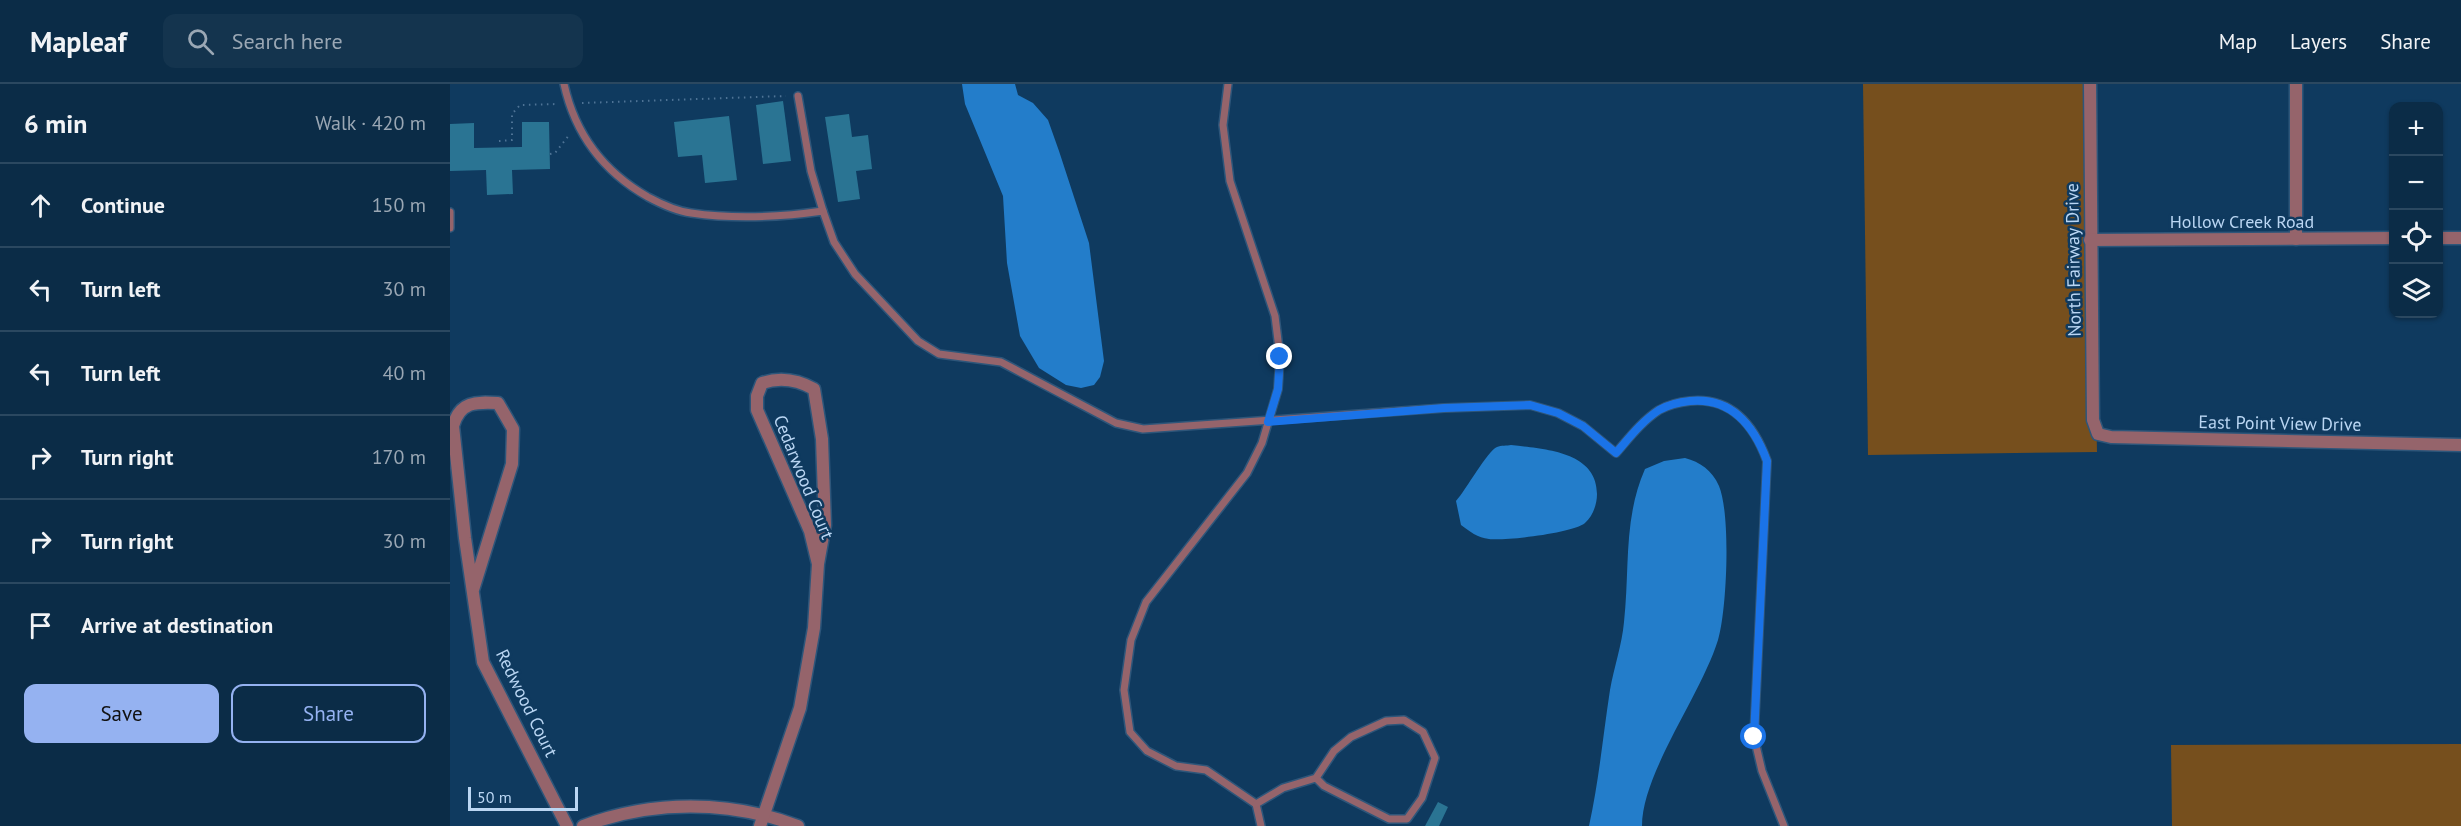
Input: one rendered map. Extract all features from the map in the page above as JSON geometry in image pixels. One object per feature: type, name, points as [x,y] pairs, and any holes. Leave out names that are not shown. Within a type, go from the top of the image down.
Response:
[{"type":"street","name":"North Fairway Drive","points":[[2090,84],[2093,420],[2098,434]]},
{"type":"street","points":[[2296,84],[2296,239]]},
{"type":"street","name":"Hollow Creek Road","points":[[2090,240],[2389,238]]},
{"type":"street","points":[[2443,238],[2461,238]]},
{"type":"street","name":"Cedarwood Court","points":[[763,821],[800,708],[814,628],[818,564],[825,525],[822,439],[818,402],[814,389],[801,382],[773,379],[762,383],[757,396],[757,410],[810,531],[818,564]]},
{"type":"street","name":"Redwood Court","points":[[473,590],[512,464],[513,429],[498,403],[466,404],[457,413],[453,426],[473,590],[483,662],[567,826]]},
{"type":"street","name":"East Point View Drive","points":[[2098,434],[2111,437],[2461,445]]},
{"type":"street","points":[[583,826],[622,814],[676,806],[720,807],[763,821],[798,826]]},
{"type":"lane","points":[[564,84],[568,104],[579,129],[598,158],[625,184],[665,206],[700,214],[798,214],[823,211]]},
{"type":"lane","points":[[1228,84],[1223,125],[1230,181],[1268,289],[1279,337],[1278,389],[1262,443],[1247,473],[1146,603],[1131,640],[1124,690],[1130,732],[1148,752],[1176,766],[1206,770],[1256,804],[1261,826]]},
{"type":"lane","points":[[798,96],[811,171],[834,242],[855,274],[918,341],[939,354],[1001,362],[1116,423],[1143,429],[1444,408],[1530,405],[1558,413],[1583,426],[1616,453],[1660,409],[1679,402],[1701,400],[1721,403],[1741,416],[1758,437],[1767,461],[1754,737],[1762,771],[1784,826]]},
{"type":"lane","points":[[450,212],[450,228]]},
{"type":"lane","points":[[1256,804],[1283,788],[1316,778],[1334,751],[1351,737],[1386,721],[1404,720],[1423,732],[1435,758],[1422,798],[1407,819],[1389,819],[1324,786],[1316,778]]},
{"type":"path","points":[[499,141],[512,140],[512,114],[520,105],[798,96]]},
{"type":"path","points":[[550,154],[559,149],[565,138],[579,129]]},
{"type":"shaded area","points":[[1863,84],[2090,84],[2097,452],[1868,455]]},
{"type":"shaded area","points":[[2461,744],[2461,826],[2172,826],[2171,745]]},
{"type":"water","points":[[962,84],[1015,84],[1018,95],[1033,103],[1048,120],[1089,243],[1104,361],[1100,377],[1094,385],[1081,388],[1066,385],[1039,368],[1020,336],[1007,263],[1003,196],[965,104]]},
{"type":"water","points":[[1499,446],[1538,448],[1566,455],[1588,469],[1595,480],[1597,498],[1592,513],[1585,523],[1554,533],[1498,539],[1481,537],[1461,525],[1456,501],[1493,450]]},
{"type":"water","points":[[1685,458],[1701,464],[1709,471],[1719,486],[1723,500],[1726,563],[1724,607],[1718,640],[1710,662],[1651,782],[1642,826],[1589,826],[1610,690],[1623,631],[1628,544],[1633,507],[1645,469],[1664,461]]},
{"type":"building","points":[[783,101],[791,161],[763,164],[756,105]]},
{"type":"building","points":[[849,114],[852,137],[868,135],[872,169],[856,171],[860,199],[838,202],[825,117]]},
{"type":"building","points":[[729,116],[737,180],[705,183],[702,155],[678,157],[674,122]]},
{"type":"building","points":[[522,122],[549,122],[550,169],[512,170],[513,194],[487,195],[486,170],[450,171],[450,124],[474,123],[474,148],[522,147]]},
{"type":"building","points":[[1438,802],[1448,807],[1439,826],[1425,826]]},
{"type":"route","points":[[1280,357],[1278,389],[1268,422],[1444,408],[1530,405],[1558,413],[1583,426],[1616,453],[1640,425],[1660,409],[1679,402],[1701,400],[1721,403],[1741,416],[1758,437],[1767,461],[1754,737]]}]
